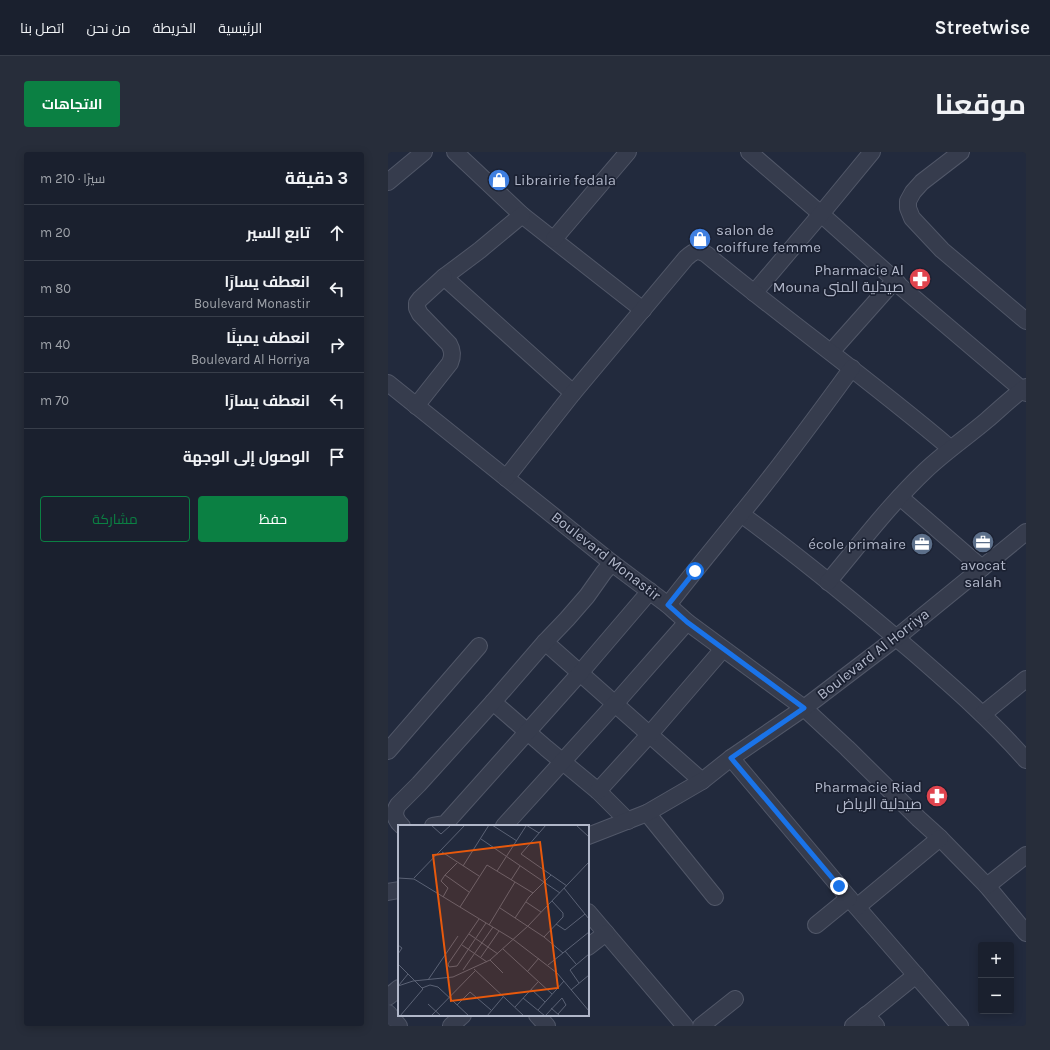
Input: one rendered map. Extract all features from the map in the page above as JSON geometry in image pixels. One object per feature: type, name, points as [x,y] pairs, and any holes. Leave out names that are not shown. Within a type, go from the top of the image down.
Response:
[{"type":"street","points":[[388,182],[424,152]]},
{"type":"street","points":[[456,152],[522,215],[643,310]]},
{"type":"street","points":[[554,239],[628,152]]},
{"type":"street","points":[[749,152],[821,214],[900,286],[1025,390],[950,448],[926,470],[900,497],[828,582]]},
{"type":"street","points":[[754,293],[872,152]]},
{"type":"street","points":[[960,152],[922,182],[913,192],[908,201],[908,208],[912,218],[942,250],[1026,321]]},
{"type":"street","points":[[416,406],[450,363],[453,353],[449,344],[420,314],[417,308],[417,303],[444,277],[480,250],[522,215]]},
{"type":"street","points":[[506,478],[573,393],[686,258],[695,252],[700,251],[706,254],[852,368],[950,448]]},
{"type":"street","points":[[444,277],[573,393]]},
{"type":"street","points":[[831,352],[895,280]]},
{"type":"street","points":[[668,605],[712,548],[741,514],[852,368]]},
{"type":"street","name":"Boulevard Monastir","points":[[388,383],[612,563],[668,605],[687,622],[804,708],[940,838],[987,886],[1026,933]]},
{"type":"street","points":[[900,497],[982,568]]},
{"type":"street","points":[[741,514],[766,532],[896,638],[983,714],[1008,738],[1026,760]]},
{"type":"street","name":"Boulevard Al Horriya","points":[[589,836],[647,813],[702,781],[731,758],[804,708],[896,638],[1026,532]]},
{"type":"street","points":[[401,825],[396,820],[395,816],[398,805],[419,784],[572,613],[612,563]]},
{"type":"street","points":[[442,825],[580,673],[650,591]]},
{"type":"street","points":[[505,825],[687,622]]},
{"type":"street","points":[[545,642],[614,705],[702,781]]},
{"type":"street","points":[[388,751],[479,646]]},
{"type":"street","points":[[598,790],[649,735],[723,649]]},
{"type":"street","points":[[983,714],[1026,680]]},
{"type":"street","points":[[493,702],[598,790],[628,821]]},
{"type":"street","points":[[731,758],[960,1026]]},
{"type":"street","points":[[647,813],[715,897]]},
{"type":"street","points":[[816,925],[853,902],[940,838]]},
{"type":"street","points":[[987,886],[1026,855]]},
{"type":"street","points":[[388,892],[398,890]]},
{"type":"street","points":[[589,913],[685,1026]]},
{"type":"street","points":[[589,946],[606,933]]},
{"type":"street","points":[[853,1026],[871,1020],[916,975]]},
{"type":"street","points":[[388,997],[398,989]]},
{"type":"street","points":[[701,1026],[736,999]]},
{"type":"street","points":[[388,1013],[399,1026]]},
{"type":"street","points":[[451,1026],[462,1016]]},
{"type":"street","points":[[538,1016],[546,1026]]},
{"type":"place","name":"Librairie fedala","points":[[499,180]]},
{"type":"place","name":"salon de coiffure femme","points":[[700,239]]},
{"type":"place","name":"Pharmacie Al Mouna صيدلية المنى","points":[[920,279]]},
{"type":"place","name":"avocat salah","points":[[983,542]]},
{"type":"place","name":"école primaire","points":[[922,544]]},
{"type":"place","name":"Pharmacie Riad صيدلية الرياض","points":[[937,796]]},
{"type":"route","points":[[695,571],[668,605],[687,622],[804,708],[731,758],[839,886]]}]
